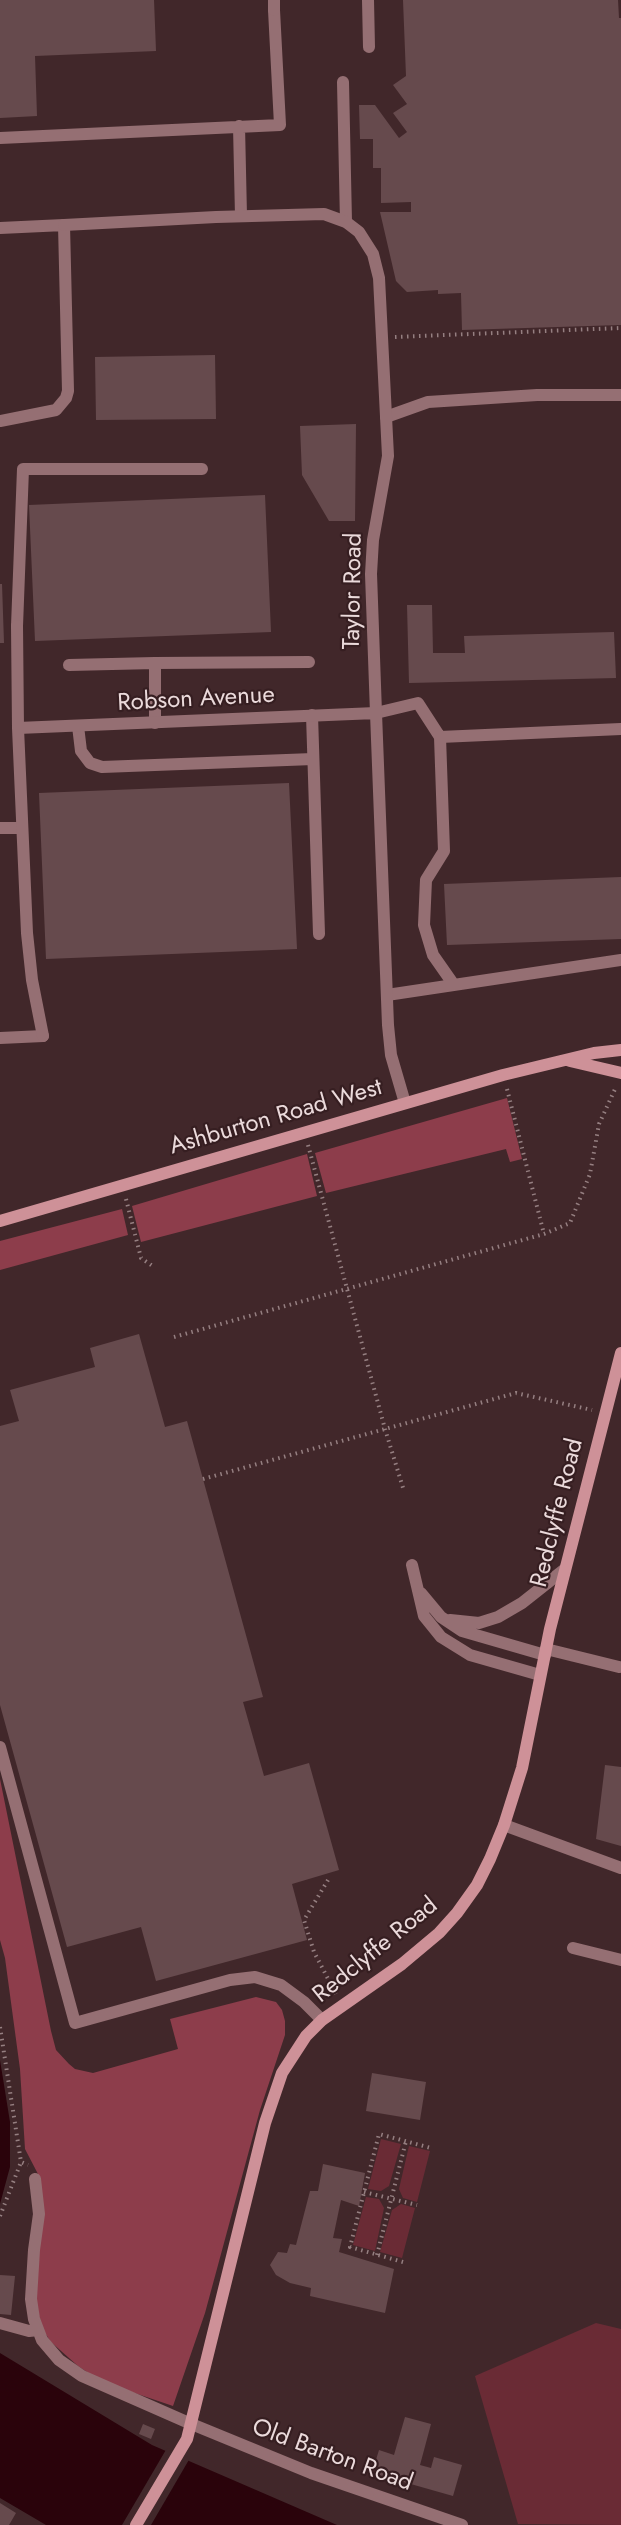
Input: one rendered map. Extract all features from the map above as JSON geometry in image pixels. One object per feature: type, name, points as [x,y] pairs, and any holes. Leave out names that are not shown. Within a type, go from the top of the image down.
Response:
[{"type":"main road","name":"Ashburton Road West","points":[[0,1221],[503,1075],[564,1059],[621,1050]]},
{"type":"main road","name":"Ashburton Road West","points":[[564,1059],[620,1072]]},
{"type":"main road","name":"Redclyffe Road","points":[[136,2525],[186,2439],[271,2099],[282,2073],[294,2053],[322,2020],[402,1964],[439,1933],[457,1913],[477,1885],[504,1825],[522,1768],[545,1652],[621,1353]]},
{"type":"street","points":[[368,0],[369,47]]},
{"type":"street","points":[[0,138],[280,125],[274,5]]},
{"type":"street","points":[[343,82],[346,222]]},
{"type":"street","points":[[239,126],[241,216]]},
{"type":"street","name":"Taylor Road","points":[[0,228],[324,214],[346,222],[367,243],[377,267],[386,417],[387,471],[373,540],[371,574],[387,995],[391,1055],[405,1103]]},
{"type":"street","points":[[0,421],[48,413],[62,404],[68,391],[64,225]]},
{"type":"street","points":[[386,417],[428,402],[537,395],[621,395]]},
{"type":"street","points":[[0,1038],[43,1036],[32,981],[21,828],[17,626],[23,469],[202,469]]},
{"type":"street","points":[[69,665],[309,662]]},
{"type":"street","points":[[154,663],[154,723]]},
{"type":"street","name":"Robson Avenue","points":[[18,728],[376,712],[418,703],[440,737]]},
{"type":"street","points":[[312,716],[319,934]]},
{"type":"street","points":[[78,726],[81,751],[90,763],[102,767],[313,759]]},
{"type":"street","points":[[454,985],[433,955],[424,925],[426,880],[444,851],[440,737],[621,729]]},
{"type":"street","points":[[0,828],[21,828]]},
{"type":"street","points":[[387,995],[621,960]]},
{"type":"street","points":[[412,1565],[424,1616],[441,1637],[454,1647],[495,1664],[540,1675]]},
{"type":"street","points":[[441,1617],[465,1623],[479,1623],[498,1617],[522,1603],[565,1569]]},
{"type":"street","points":[[419,1589],[441,1617],[462,1631],[545,1652],[619,1666]]},
{"type":"street","points":[[0,1747],[75,2023],[230,1980],[255,1977],[281,1985],[304,2002],[322,2020]]},
{"type":"street","points":[[504,1825],[621,1868]]},
{"type":"street","points":[[573,1948],[621,1960]]},
{"type":"street","points":[[0,2323],[29,2331],[38,2330],[31,2299],[39,2214],[35,2179]]},
{"type":"street","name":"Old Barton Road","points":[[38,2330],[42,2340],[59,2360],[82,2376],[311,2473],[462,2525]]},
{"type":"path","points":[[394,337],[621,328]]},
{"type":"path","points":[[174,1337],[544,1234],[570,1223],[590,1174],[599,1124],[618,1083],[620,1072]]},
{"type":"path","points":[[503,1075],[544,1234]]},
{"type":"path","points":[[305,1133],[404,1491]]},
{"type":"path","points":[[131,1217],[141,1258],[154,1267]]},
{"type":"path","points":[[203,1479],[516,1394],[605,1412]]},
{"type":"path","points":[[328,1880],[304,1920],[314,1952],[342,2005]]},
{"type":"path","points":[[0,2027],[21,2162],[0,2216]]},
{"type":"path","points":[[403,2262],[350,2247],[379,2134],[430,2148]]},
{"type":"path","points":[[377,2255],[406,2141]]},
{"type":"path","points":[[21,2162],[28,2164],[35,2179]]},
{"type":"path","points":[[364,2192],[417,2205]]},
{"type":"shaded area","points":[[507,1098],[522,1159],[510,1162],[506,1149],[326,1193],[315,1153]]},
{"type":"shaded area","points":[[307,1154],[317,1196],[141,1242],[132,1206]]},
{"type":"shaded area","points":[[122,1209],[128,1235],[0,1270],[0,1241]]},
{"type":"shaded area","points":[[0,1779],[51,2031],[56,2050],[75,2069],[93,2073],[178,2049],[170,2019],[256,1997],[276,2002],[282,2010],[285,2035],[260,2110],[205,2313],[173,2406],[102,2382],[78,2366],[51,2342],[43,2330],[35,2302],[38,2174],[25,2149],[20,2069],[5,1958],[0,1940]]},
{"type":"shaded area","points":[[0,2060],[10,2122],[10,2167],[0,2204]]},
{"type":"shaded area","points":[[381,2139],[401,2144],[389,2186],[381,2191],[368,2189]]},
{"type":"shaded area","points":[[409,2146],[430,2151],[417,2202],[403,2198],[399,2189]]},
{"type":"shaded area","points":[[366,2197],[379,2199],[384,2208],[375,2251],[353,2245]]},
{"type":"shaded area","points":[[401,2204],[415,2208],[402,2258],[380,2252],[392,2210]]},
{"type":"shaded area","points":[[596,2323],[621,2329],[621,2525],[518,2524],[475,2376]]},
{"type":"shaded area","points":[[0,2353],[152,2445],[337,2525],[46,2525],[0,2498]]},
{"type":"pier","points":[[167,2448],[190,2458],[151,2525],[122,2525]]},
{"type":"building","points":[[0,0],[154,0],[156,51],[35,56],[37,116],[0,118]]},
{"type":"building","points":[[403,0],[618,0],[619,18],[621,18],[621,325],[462,330],[461,293],[438,294],[438,290],[407,292],[396,281],[380,212],[411,212],[411,202],[381,203],[381,168],[373,168],[373,139],[360,139],[359,105],[375,105],[399,138],[407,132],[393,113],[407,104],[393,85],[406,76]]},
{"type":"building","points":[[215,355],[216,419],[96,420],[95,357]]},
{"type":"building","points":[[356,424],[355,521],[329,521],[302,475],[300,426]]},
{"type":"building","points":[[265,495],[271,632],[35,641],[29,505]]},
{"type":"building","points":[[0,584],[2,584],[4,643],[0,643]]},
{"type":"building","points":[[407,605],[432,605],[433,653],[465,653],[464,636],[614,632],[616,678],[409,683]]},
{"type":"building","points":[[289,783],[297,949],[46,959],[39,793]]},
{"type":"building","points":[[621,877],[621,939],[447,945],[444,884]]},
{"type":"building","points":[[139,1334],[165,1427],[187,1421],[263,1697],[243,1702],[264,1776],[309,1763],[339,1870],[292,1884],[307,1940],[156,1981],[141,1927],[67,1947],[0,1705],[0,1426],[19,1421],[10,1390],[95,1367],[90,1348]]},
{"type":"building","points":[[605,1765],[621,1767],[621,1846],[596,1839]]},
{"type":"building","points":[[372,2073],[426,2082],[420,2120],[366,2111]]},
{"type":"building","points":[[323,2164],[365,2173],[359,2206],[341,2200],[333,2238],[342,2239],[339,2252],[394,2269],[385,2313],[310,2296],[311,2288],[290,2283],[276,2275],[270,2265],[278,2252],[287,2253],[290,2244],[296,2245],[310,2191],[318,2191]]},
{"type":"building","points":[[0,2275],[15,2276],[11,2315],[0,2314]]},
{"type":"building","points":[[405,2417],[431,2424],[420,2465],[431,2468],[434,2457],[462,2465],[453,2496],[372,2473],[379,2450],[394,2455]]},
{"type":"building","points":[[143,2424],[155,2429],[151,2439],[139,2434]]},
{"type":"building","points":[[0,2503],[16,2513],[9,2525],[0,2525]]}]
